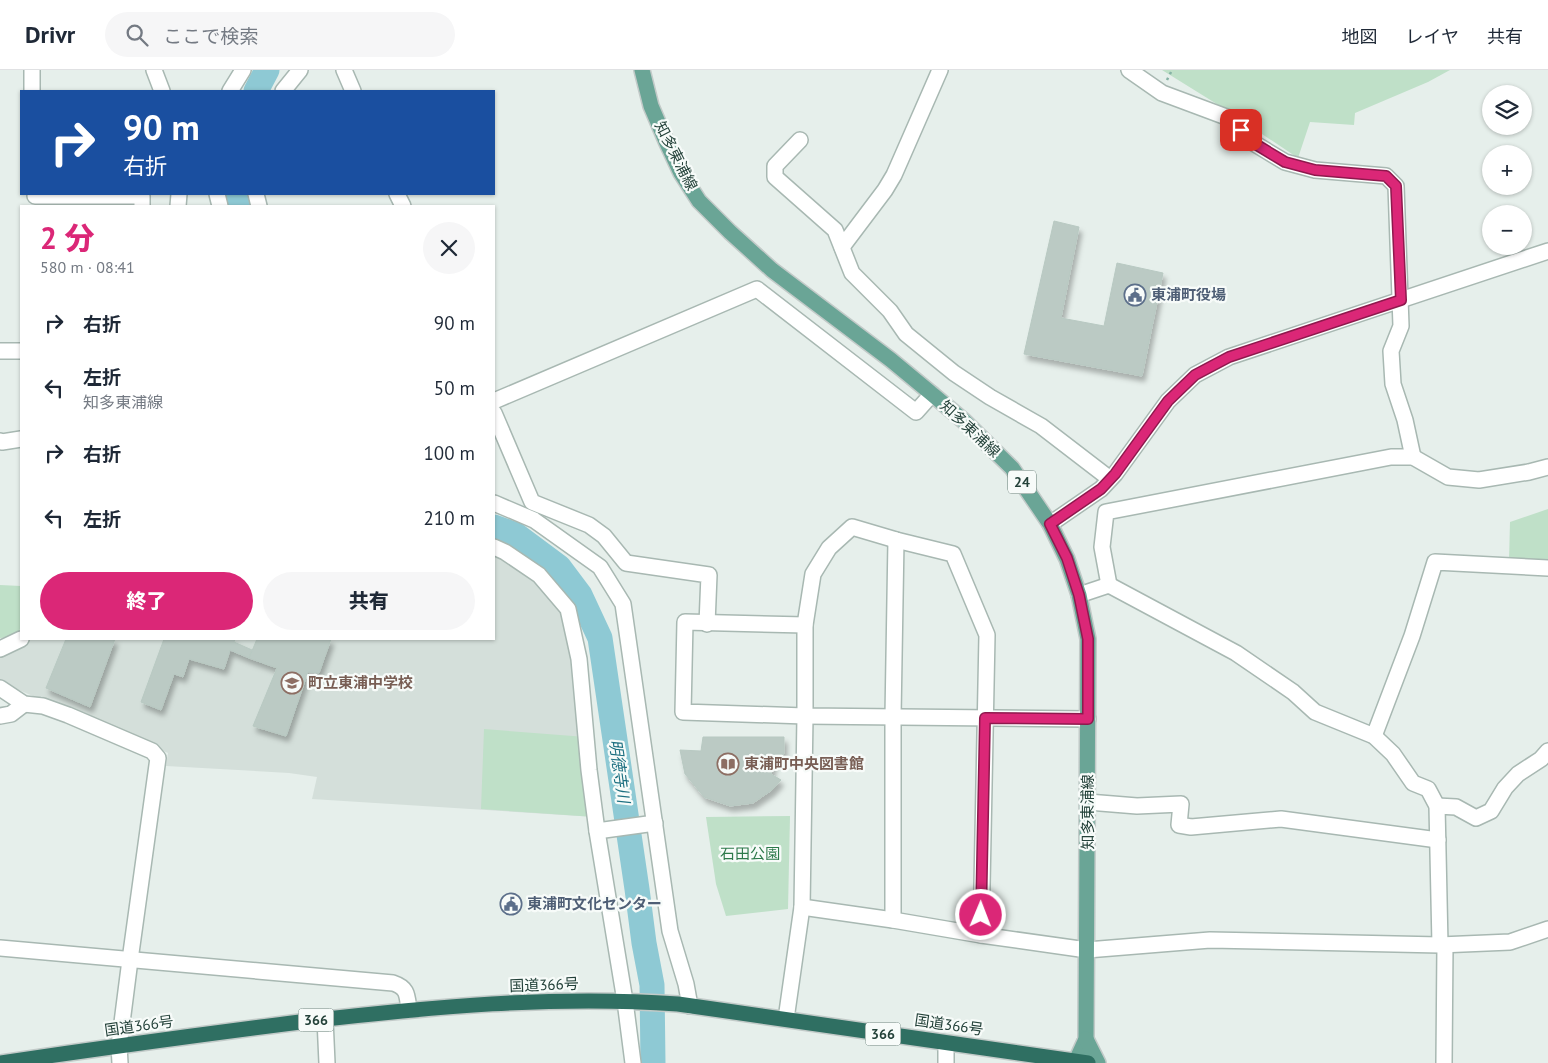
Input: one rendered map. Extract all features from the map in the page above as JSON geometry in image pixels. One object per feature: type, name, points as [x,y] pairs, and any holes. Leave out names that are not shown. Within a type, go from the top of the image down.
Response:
[{"type":"highway","name":"国道366号","points":[[0,1063],[325,1019],[409,1010],[564,1001],[630,1001],[684,1005],[1079,1062]]},
{"type":"main road","name":"知多東浦線","points":[[642,70],[651,106],[666,141],[681,173],[699,201],[772,270],[890,360],[964,421],[1012,468],[1050,524],[1067,558],[1079,595],[1088,639],[1086,1039],[1079,1062]]},
{"type":"main road","name":"知多東浦線","points":[[1086,1039],[1098,1063]]},
{"type":"street","points":[[32,70],[32,90]]},
{"type":"street","points":[[154,70],[162,90]]},
{"type":"street","points":[[231,90],[243,70]]},
{"type":"street","points":[[284,90],[300,70]]},
{"type":"street","points":[[344,70],[353,90]]},
{"type":"street","points":[[842,247],[894,175],[940,70]]},
{"type":"street","points":[[1129,70],[1162,93],[1229,118],[1252,142],[1285,162],[1315,170],[1386,176],[1396,186],[1401,326],[1391,351],[1393,384],[1405,420],[1413,457]]},
{"type":"street","points":[[800,140],[775,166],[776,177],[835,230],[852,273],[890,311],[906,334],[954,373],[990,397],[1041,426],[1110,479]]},
{"type":"street","points":[[35,199],[142,196],[142,205]]},
{"type":"street","points":[[1050,524],[1101,489],[1168,401],[1195,375],[1229,357],[1548,251]]},
{"type":"street","points":[[495,401],[757,289],[916,412],[932,394]]},
{"type":"street","points":[[0,351],[20,350]]},
{"type":"street","points":[[495,415],[532,502],[589,526],[604,536],[626,564],[709,575],[707,624]]},
{"type":"street","points":[[0,442],[20,439]]},
{"type":"street","points":[[1109,585],[1102,547],[1106,512],[1391,457],[1413,457],[1448,477],[1479,480],[1548,467]]},
{"type":"street","points":[[495,503],[534,520],[600,567],[623,604],[670,931],[686,984],[684,1005]]},
{"type":"street","points":[[786,1019],[802,907],[805,625],[813,574],[829,548],[852,527],[953,554],[987,635],[980,935]]},
{"type":"street","points":[[893,920],[893,716],[896,540]]},
{"type":"street","points":[[495,547],[539,575],[568,609],[579,659],[588,762],[597,831],[630,1001],[633,1063]]},
{"type":"street","points":[[1374,736],[1412,636],[1435,562],[1548,568]]},
{"type":"street","points":[[1079,595],[1109,585],[1236,653],[1293,692],[1315,712],[1374,736],[1393,754],[1413,783],[1428,789],[1437,806],[1444,1063]]},
{"type":"street","points":[[805,625],[685,622],[683,712],[805,716],[1088,719]]},
{"type":"street","points":[[0,649],[20,640]]},
{"type":"street","points":[[0,688],[24,704],[43,706],[68,714],[152,751],[158,758],[119,1046],[120,1063]]},
{"type":"street","points":[[0,716],[11,714],[24,704]]},
{"type":"street","points":[[1437,806],[1456,807],[1476,818],[1491,811],[1505,788],[1518,774],[1541,759],[1548,751]]},
{"type":"street","points":[[1088,802],[1137,806],[1181,804],[1179,825],[1191,827],[1280,819],[1438,840]]},
{"type":"street","points":[[597,831],[655,823]]},
{"type":"street","points":[[802,907],[1087,950],[1210,940],[1442,945],[1510,942],[1548,929]]},
{"type":"street","points":[[0,948],[393,983],[405,989],[409,1010]]},
{"type":"street","points":[[325,1019],[328,1063]]},
{"type":"street","points":[[946,1043],[946,1063]]},
{"type":"shaded area","name":"町立東浦中学校","points":[[495,548],[568,609],[595,817],[312,799],[317,777],[289,773],[166,766],[168,753],[41,696],[40,699],[0,682],[0,652],[20,640],[495,640]]},
{"type":"green space","points":[[1162,70],[1450,70],[1428,82],[1355,113],[1354,125],[1310,122],[1298,158]]},
{"type":"green space","points":[[1548,509],[1548,563],[1509,561],[1510,522]]},
{"type":"green space","points":[[0,585],[20,586],[20,629],[14,637],[0,638]]},
{"type":"green space","points":[[484,729],[586,737],[595,817],[481,809]]},
{"type":"green space","name":"石田公園","points":[[790,816],[788,909],[726,916],[716,884],[706,817]]},
{"type":"building","name":"東浦町役場","points":[[1054,221],[1079,227],[1061,318],[1104,326],[1117,263],[1163,273],[1142,376],[1024,354]]},
{"type":"building","points":[[66,640],[115,640],[90,707],[46,688]]},
{"type":"building","points":[[164,640],[235,640],[234,642],[252,650],[249,658],[230,650],[224,669],[189,659],[183,677],[174,674],[161,710],[141,702]]},
{"type":"building","points":[[257,640],[331,640],[319,673],[308,672],[286,736],[253,726],[277,668],[249,658]]},
{"type":"building","name":"東浦町中央図書館","points":[[703,737],[784,737],[784,754],[776,754],[771,774],[781,780],[772,790],[753,803],[730,806],[704,797],[685,774],[680,750],[701,751]]},
{"type":"waterway","name":"明徳寺川","points":[[257,90],[267,70]]},
{"type":"waterway","name":"明徳寺川","points":[[238,195],[240,205]]},
{"type":"waterway","name":"明徳寺川","points":[[495,527],[516,535],[559,567],[580,595],[600,638],[644,943],[652,985],[653,1063]]},
{"type":"place","name":"東浦町役場","points":[[1135,295]]},
{"type":"place","name":"町立東浦中学校","points":[[292,683]]},
{"type":"place","name":"東浦町中央図書館","points":[[728,764]]},
{"type":"place","name":"東浦町文化センター","points":[[511,904]]},
{"type":"route","points":[[981,915],[985,718],[1088,719],[1088,639],[1079,595],[1067,558],[1050,524],[1101,489],[1115,474],[1168,401],[1195,375],[1229,357],[1401,300],[1396,186],[1386,176],[1315,170],[1285,162],[1252,142],[1241,130]]}]
